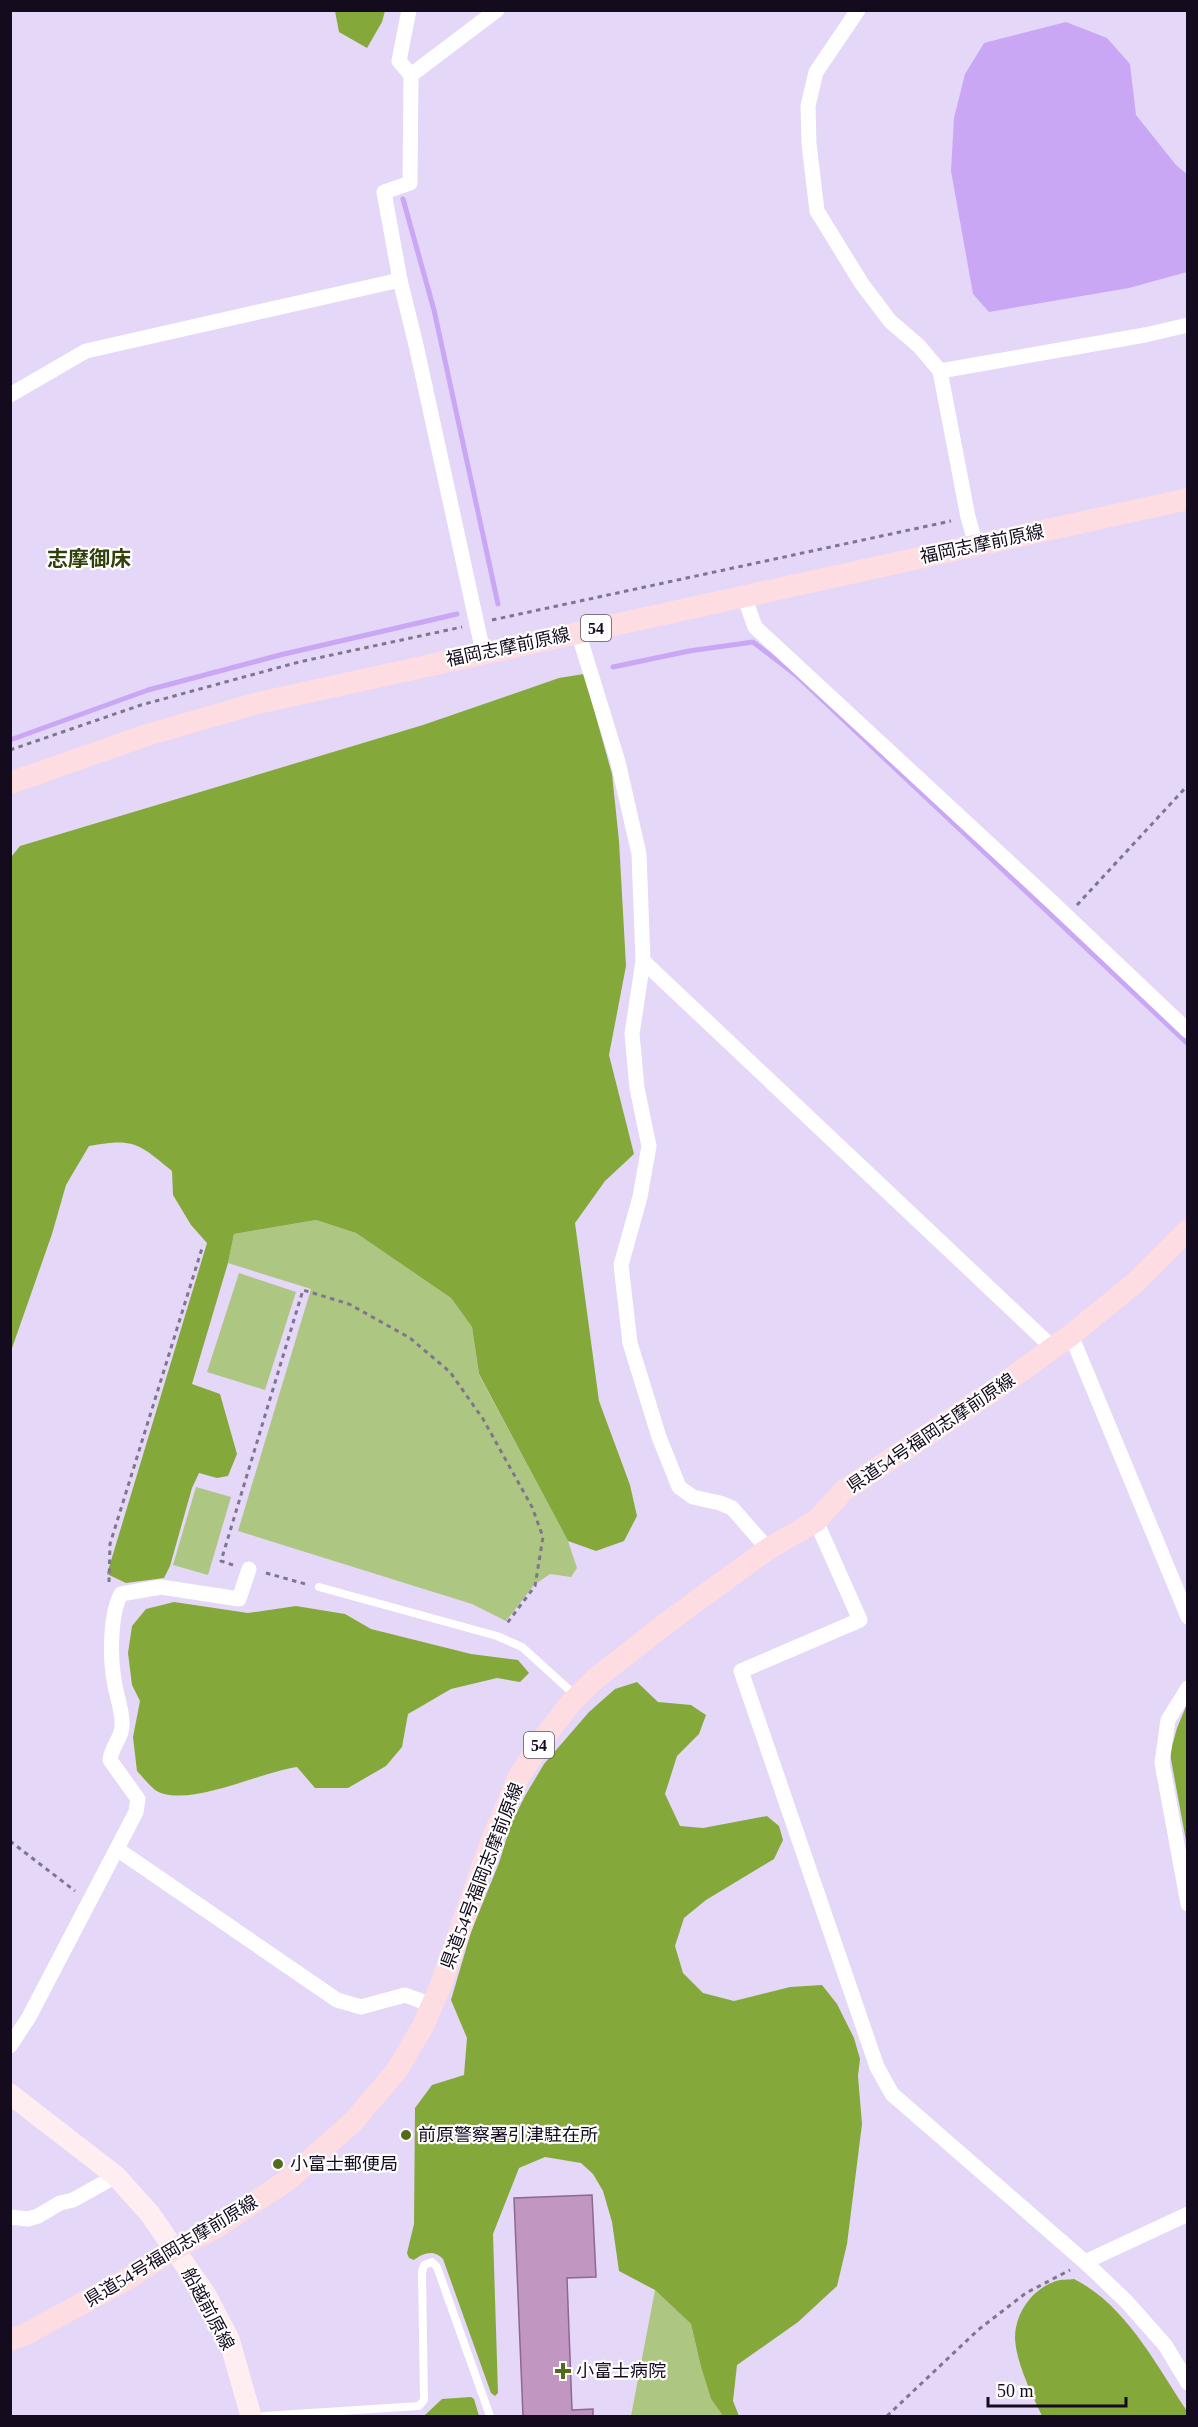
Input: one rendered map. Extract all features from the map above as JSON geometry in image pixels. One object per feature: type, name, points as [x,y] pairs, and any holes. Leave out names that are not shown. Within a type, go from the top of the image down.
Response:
[{"type":"main road","name":"福岡志摩前原線","points":[[10,783],[138,738],[258,703],[1188,499]]},
{"type":"main road","name":"県道54号福岡志摩前原線","points":[[10,2340],[24,2335],[128,2279],[174,2248],[216,2228],[288,2180],[354,2121],[397,2070],[423,2026],[491,1842],[518,1778],[543,1739],[577,1697],[638,1645],[768,1550],[816,1521],[843,1491],[996,1389],[1062,1341],[1136,1282],[1188,1230]]},
{"type":"main road","name":"船越前原線","points":[[10,2094],[116,2176],[150,2214],[206,2295],[229,2339],[251,2416]]},
{"type":"street","points":[[409,10],[399,61],[411,75],[410,183],[384,192],[400,280],[483,652]]},
{"type":"street","points":[[411,75],[497,10]]},
{"type":"street","points":[[858,10],[816,72],[808,105],[809,144],[818,211],[862,284],[890,321],[919,346],[940,371],[968,517],[976,545]]},
{"type":"street","points":[[10,395],[86,351],[400,280]]},
{"type":"street","points":[[940,371],[1145,335],[1188,325]]},
{"type":"street","points":[[744,596],[755,627],[1188,1031]]},
{"type":"street","points":[[578,632],[618,762],[639,854],[643,961],[632,1034],[637,1088],[649,1146],[640,1197],[621,1265],[630,1343],[659,1437],[679,1487],[693,1497],[732,1508],[768,1550]]},
{"type":"street","points":[[643,961],[1062,1341],[1188,1617]]},
{"type":"street","points":[[816,1521],[860,1620],[741,1671],[877,2067],[892,2094],[1085,2262],[1126,2301],[1165,2345],[1188,2383]]},
{"type":"street","points":[[10,2046],[29,2016],[136,1812],[138,1799],[110,1760],[123,1727],[113,1677],[112,1648],[115,1612],[121,1594],[161,1587],[239,1599],[249,1569]]},
{"type":"street","points":[[1188,1688],[1168,1720],[1162,1763],[1188,1904]]},
{"type":"street","points":[[117,1849],[337,2000],[361,2007],[405,1995],[432,2005]]},
{"type":"street","points":[[10,2217],[28,2219],[38,2216],[60,2203],[74,2200],[116,2176]]},
{"type":"street","points":[[1085,2262],[1188,2214]]},
{"type":"lane","points":[[319,1587],[497,1636],[522,1647],[577,1697]]},
{"type":"lane","points":[[264,2416],[419,2406],[424,2400],[422,2272],[424,2265],[432,2262],[437,2267],[490,2416]]},
{"type":"path","points":[[1067,916],[1188,785]]},
{"type":"path","points":[[121,1594],[109,1582],[110,1544],[202,1245]]},
{"type":"path","points":[[319,1587],[221,1561],[303,1290],[349,1305],[410,1338],[450,1372],[483,1419],[509,1465],[532,1507],[543,1537],[535,1586],[497,1636]]},
{"type":"path","points":[[10,1841],[89,1902]]},
{"type":"path","points":[[887,2416],[978,2330],[1026,2292],[1085,2262]]},
{"type":"green space","points":[[335,10],[385,11],[382,22],[367,48],[339,32]]},
{"type":"green space","points":[[584,674],[612,774],[619,841],[626,966],[609,1055],[634,1154],[605,1181],[575,1223],[599,1401],[630,1485],[637,1516],[624,1541],[596,1551],[568,1541],[479,1374],[472,1327],[451,1298],[356,1233],[316,1220],[234,1234],[228,1263],[192,1384],[220,1394],[237,1454],[228,1476],[217,1478],[199,1473],[192,1488],[170,1566],[164,1578],[126,1583],[107,1574],[207,1243],[191,1225],[173,1195],[172,1171],[135,1145],[116,1143],[89,1146],[66,1185],[52,1234],[11,1351],[11,857],[20,846],[423,725],[559,678]]},
{"type":"green space","points":[[316,1220],[356,1233],[451,1298],[472,1327],[479,1375],[568,1541],[577,1568],[571,1577],[550,1574],[534,1585],[506,1621],[472,1604],[238,1531],[311,1289],[228,1263],[234,1234]]},
{"type":"green space","points":[[239,1273],[296,1292],[265,1390],[207,1372]]},
{"type":"green space","points":[[196,1487],[231,1497],[208,1575],[173,1565]]},
{"type":"green space","points":[[174,1602],[248,1613],[296,1606],[345,1614],[371,1629],[471,1654],[518,1660],[529,1673],[520,1682],[497,1678],[451,1689],[408,1714],[402,1747],[386,1766],[348,1788],[315,1788],[297,1767],[209,1791],[175,1796],[161,1793],[137,1771],[133,1737],[140,1701],[132,1685],[128,1653],[132,1626],[146,1609]]},
{"type":"green space","points":[[637,1682],[658,1702],[691,1705],[706,1715],[699,1734],[677,1756],[665,1794],[680,1826],[703,1828],[767,1816],[779,1826],[783,1840],[774,1859],[706,1900],[684,1918],[675,1946],[683,1973],[703,1993],[734,2001],[790,1987],[822,1985],[837,2004],[854,2038],[860,2059],[858,2076],[862,2124],[847,2244],[837,2286],[798,2322],[737,2365],[733,2401],[739,2416],[723,2416],[711,2399],[691,2324],[655,2290],[619,2271],[612,2222],[603,2191],[593,2174],[581,2163],[545,2157],[519,2168],[493,2234],[498,2393],[495,2396],[491,2393],[443,2259],[436,2254],[428,2253],[414,2260],[409,2258],[407,2253],[414,2224],[415,2108],[432,2085],[464,2075],[467,2038],[451,2000],[471,1932],[499,1863],[511,1824],[544,1764],[589,1712],[615,1689]]},
{"type":"green space","points":[[1187,1704],[1187,1846],[1170,1754]]},
{"type":"green space","points":[[1074,2279],[1093,2290],[1124,2320],[1164,2375],[1187,2411],[1187,2416],[1042,2416],[1018,2358],[1015,2338],[1018,2320],[1026,2303],[1039,2290],[1056,2281]]},
{"type":"green space","points":[[655,2290],[691,2324],[711,2399],[723,2416],[631,2416]]},
{"type":"green space","points":[[471,2397],[474,2399],[479,2416],[424,2416],[442,2399]]},
{"type":"shaded area","points":[[1066,22],[1107,38],[1130,64],[1136,115],[1176,165],[1187,174],[1187,272],[1129,288],[989,312],[973,294],[951,171],[954,118],[965,74],[984,43]]},
{"type":"building","points":[[592,2195],[596,2277],[567,2278],[572,2410],[593,2409],[593,2416],[523,2416],[514,2198]]},
{"type":"waterway","points":[[403,199],[434,310],[498,604]]},
{"type":"waterway","points":[[10,740],[148,690],[280,655],[457,614]]},
{"type":"waterway","points":[[613,667],[689,651],[753,642],[796,675],[1188,1044]]},
{"type":"place","name":"前原警察署引津駐在所","points":[[406,2135]]},
{"type":"place","name":"小富士郵便局","points":[[278,2164]]},
{"type":"place","name":"小富士病院","points":[[563,2371]]},
{"type":"district","name":"志摩御床","points":[[89,559]]}]
